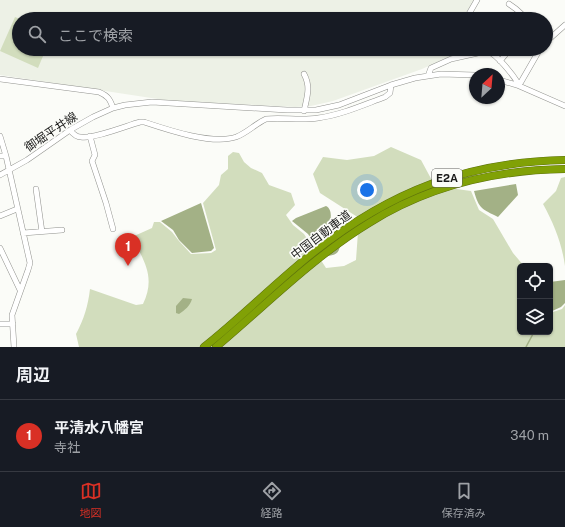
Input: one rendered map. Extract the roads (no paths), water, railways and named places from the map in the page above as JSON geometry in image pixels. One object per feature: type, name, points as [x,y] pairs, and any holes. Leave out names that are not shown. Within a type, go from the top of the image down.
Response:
[{"type":"highway","name":"中国自動車道","points":[[204,347],[313,252],[355,222],[392,200],[432,183],[472,171],[490,167],[540,161],[565,160]]},
{"type":"highway","name":"中国自動車道","points":[[216,347],[318,259],[345,238],[391,210],[439,189],[489,176],[541,169],[565,169]]},
{"type":"street","points":[[470,12],[477,0]]},
{"type":"street","points":[[509,4],[519,12]]},
{"type":"street","points":[[553,36],[565,25]]},
{"type":"street","points":[[428,76],[431,68],[450,59],[463,56]]},
{"type":"street","points":[[495,56],[514,76],[518,84]]},
{"type":"street","points":[[500,61],[504,56]]},
{"type":"street","points":[[518,84],[521,82],[536,56]]},
{"type":"street","points":[[304,74],[308,81],[309,88],[304,111]]},
{"type":"street","name":"御堀平井線","points":[[0,175],[39,153],[70,130],[113,108],[137,103],[152,102],[304,111],[316,110],[339,105],[391,85],[428,76],[453,74],[469,75]]},
{"type":"street","points":[[0,79],[99,92],[110,99],[113,108]]},
{"type":"street","points":[[505,81],[518,84],[565,106]]},
{"type":"street","points":[[70,130],[78,137],[90,136],[144,122],[171,131],[209,138],[227,139],[245,133],[266,119],[307,119],[328,117],[338,114],[385,97],[390,93],[391,85]]},
{"type":"street","points":[[0,136],[3,156],[9,171],[30,263],[12,315],[14,347]]},
{"type":"street","points":[[90,136],[95,154],[92,160],[113,230]]},
{"type":"street","points":[[36,188],[42,232]]},
{"type":"street","points":[[0,216],[17,209]]},
{"type":"street","points":[[23,233],[62,230]]},
{"type":"street","points":[[0,248],[20,290]]},
{"type":"street","points":[[0,324],[13,324]]},
{"type":"waterway","points":[[526,347],[532,335]]},
{"type":"place","name":"平清水八幡宮","points":[[128,266]]}]
